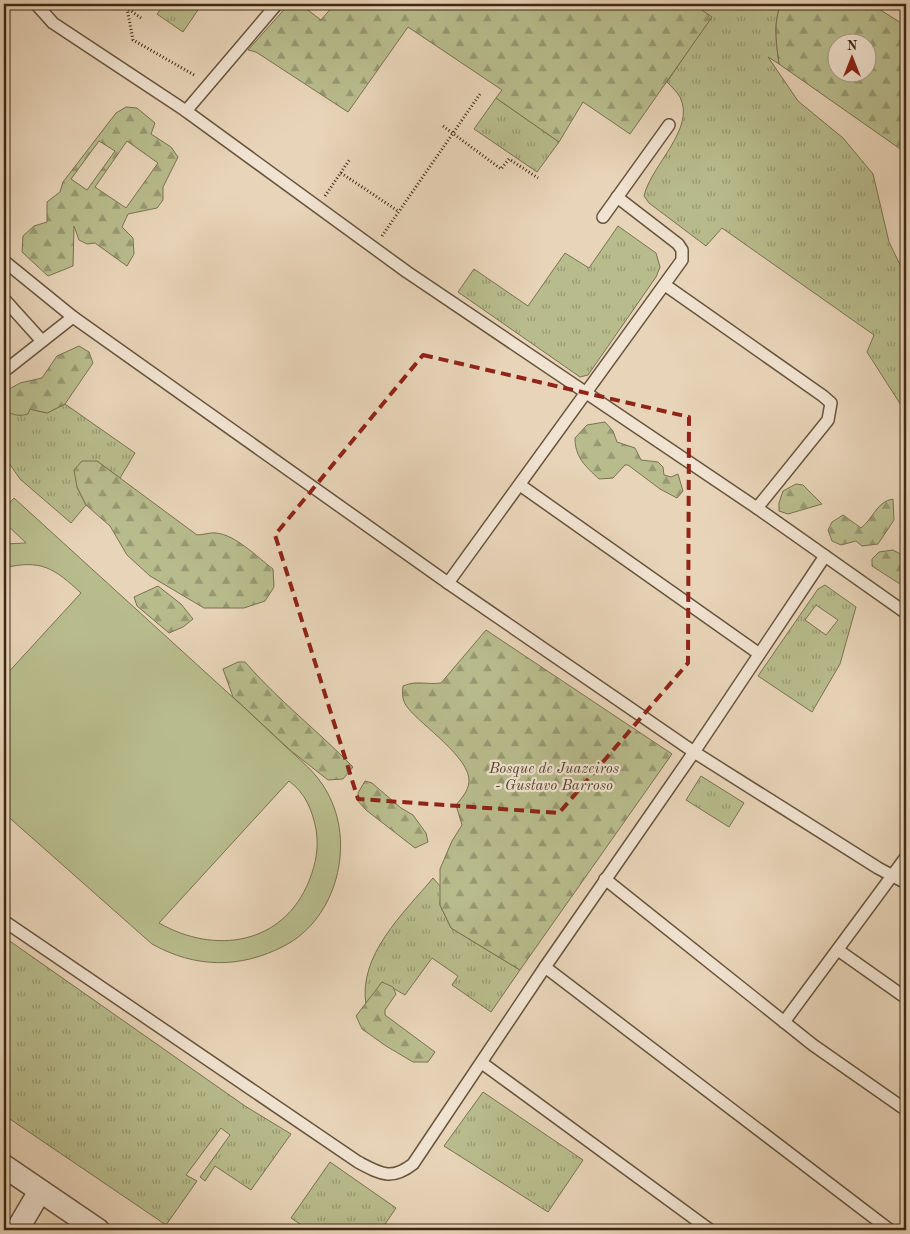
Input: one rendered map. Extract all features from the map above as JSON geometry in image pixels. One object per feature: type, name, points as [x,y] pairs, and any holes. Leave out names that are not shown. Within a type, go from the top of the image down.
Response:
[{"type":"street","points":[[4,1166],[98,1230]]},
{"type":"street","points":[[17,1230],[40,1191]]},
{"type":"lane","points":[[36,4],[52,23],[186,111],[331,218],[584,393],[757,508],[906,612]]},
{"type":"lane","points":[[186,111],[208,83],[278,4]]},
{"type":"lane","points":[[603,217],[669,125]]},
{"type":"lane","points":[[448,583],[682,260],[682,250],[617,197]]},
{"type":"lane","points":[[4,261],[72,317],[448,583],[694,752],[878,868],[906,883]]},
{"type":"lane","points":[[665,285],[824,396],[831,404],[828,420],[757,508]]},
{"type":"lane","points":[[4,299],[42,341]]},
{"type":"lane","points":[[5,368],[72,317]]},
{"type":"lane","points":[[520,486],[758,654]]},
{"type":"lane","points":[[4,921],[358,1162],[390,1175],[404,1172],[414,1164],[545,966],[694,752],[825,556]]},
{"type":"lane","points":[[784,1022],[906,857]]},
{"type":"lane","points":[[605,879],[813,1045],[906,1110]]},
{"type":"lane","points":[[838,950],[906,998]]},
{"type":"lane","points":[[545,966],[890,1230]]},
{"type":"lane","points":[[482,1063],[710,1230]]},
{"type":"path","points":[[141,18],[127,8],[133,40],[208,83]]},
{"type":"path","points":[[381,237],[480,94]]},
{"type":"path","points":[[442,126],[501,168],[509,159],[538,178]]},
{"type":"path","points":[[324,196],[350,159]]},
{"type":"path","points":[[341,173],[399,211]]},
{"type":"highlighted area","points":[[423,355],[689,417],[688,663],[559,813],[358,799],[275,535]]},
{"type":"green space","points":[[165,4],[202,4],[183,32],[157,14]]},
{"type":"green space","points":[[289,4],[300,4],[321,20],[333,6],[331,4],[693,4],[712,17],[630,134],[583,102],[559,142],[496,98],[502,90],[408,27],[348,112],[256,52],[248,50]]},
{"type":"green space","points":[[693,4],[782,4],[776,25],[779,64],[768,57],[798,101],[843,138],[873,174],[889,242],[906,277],[906,413],[867,352],[874,335],[722,228],[706,246],[649,203],[644,196],[648,184],[671,147],[682,122],[683,109],[680,97],[667,82],[711,17]]},
{"type":"green space","points":[[782,4],[871,4],[906,26],[906,153],[779,64],[776,33],[777,17]]},
{"type":"green space","points":[[496,98],[559,142],[537,172],[474,129]]},
{"type":"green space","points":[[126,107],[137,108],[155,123],[151,134],[171,147],[178,157],[163,187],[163,200],[157,208],[128,214],[122,227],[133,238],[134,254],[127,266],[95,243],[87,244],[79,240],[74,226],[73,266],[48,276],[22,252],[23,236],[34,226],[47,222],[47,202],[60,192],[63,182],[116,113]],"holes":[[[99,141],[115,151],[87,190],[71,179]],[[127,141],[158,163],[126,208],[95,187]]]},
{"type":"green space","points":[[618,226],[656,253],[660,267],[656,277],[588,375],[580,377],[458,292],[474,269],[528,306],[565,253],[589,268]]},
{"type":"green space","points":[[79,346],[89,352],[93,363],[65,404],[47,413],[30,409],[28,414],[21,415],[12,414],[4,408],[4,392],[20,383],[42,378],[57,356]]},
{"type":"green space","points":[[65,404],[135,453],[120,478],[97,461],[77,487],[86,505],[71,523],[20,479],[9,463],[4,467],[4,408],[8,412],[30,409],[47,413]]},
{"type":"green space","points":[[605,422],[613,431],[617,442],[635,448],[641,460],[658,462],[663,467],[664,475],[671,477],[678,474],[683,491],[677,498],[660,489],[628,465],[625,465],[613,478],[599,479],[589,470],[579,456],[575,445],[575,438],[587,425]]},
{"type":"green space","points":[[82,461],[97,461],[197,535],[214,533],[224,535],[246,547],[273,569],[274,587],[265,601],[244,608],[204,608],[150,576],[127,555],[110,526],[86,505],[77,487],[74,470]]},
{"type":"green space","points":[[796,484],[803,485],[822,504],[788,514],[779,511],[779,503],[783,491]]},
{"type":"green space","points":[[14,498],[248,711],[307,767],[323,785],[336,812],[340,834],[340,856],[336,878],[329,899],[317,918],[302,934],[267,954],[234,962],[201,961],[168,952],[152,944],[4,813],[4,677],[81,593],[63,577],[38,565],[17,565],[4,568],[4,544],[26,543],[4,522],[4,509]],"holes":[[[289,781],[304,796],[312,815],[316,829],[317,849],[309,881],[297,902],[282,919],[265,931],[245,938],[224,941],[202,939],[180,933],[159,923]]]},
{"type":"green space","points":[[893,499],[894,520],[878,544],[862,546],[856,541],[841,545],[832,541],[828,530],[832,522],[843,515],[861,528],[883,503]]},
{"type":"green space","points":[[893,550],[906,557],[906,588],[872,566],[872,559],[879,552]]},
{"type":"green space","points":[[825,585],[856,607],[840,664],[812,712],[758,676],[818,589]],"holes":[[[816,605],[838,620],[826,635],[805,620]]]},
{"type":"green space","points":[[158,586],[181,604],[193,619],[183,627],[169,633],[137,606],[134,597]]},
{"type":"green space","name":"Bosque de Juazeiros - Gustavo Barroso","points":[[486,630],[672,754],[520,970],[451,928],[440,905],[440,869],[452,841],[462,825],[456,805],[469,782],[462,763],[444,742],[414,715],[405,703],[403,695],[403,686],[408,684],[441,683]]},
{"type":"green space","points":[[238,662],[245,662],[353,767],[343,779],[328,780],[290,750],[233,697],[223,669]]},
{"type":"green space","points":[[701,776],[744,803],[729,827],[686,800]]},
{"type":"green space","points":[[365,781],[372,783],[401,808],[413,815],[426,833],[428,842],[415,848],[366,810],[358,801],[358,793]]},
{"type":"green space","points":[[433,878],[441,887],[440,905],[451,928],[520,970],[491,1012],[452,985],[458,976],[432,958],[405,995],[382,982],[366,1005],[365,987],[369,969],[376,952],[385,936]]},
{"type":"green space","points":[[4,937],[245,1106],[291,1134],[251,1190],[215,1166],[205,1181],[200,1177],[230,1135],[221,1128],[186,1175],[197,1181],[166,1225],[4,1115]]},
{"type":"green space","points":[[382,982],[393,987],[396,994],[385,1010],[385,1015],[435,1052],[428,1062],[413,1062],[362,1029],[356,1016]]},
{"type":"green space","points":[[483,1092],[583,1160],[548,1212],[444,1146]]},
{"type":"green space","points":[[330,1162],[396,1208],[381,1230],[309,1230],[291,1218]]}]
